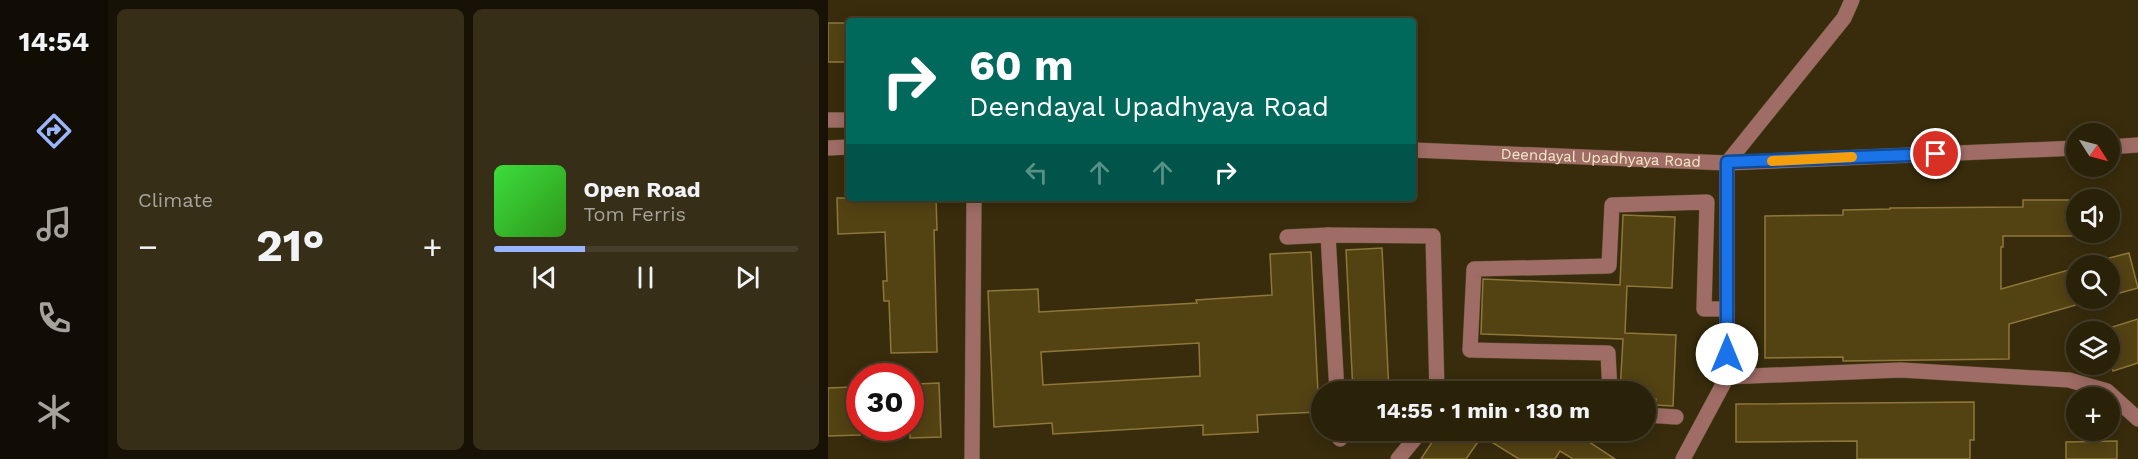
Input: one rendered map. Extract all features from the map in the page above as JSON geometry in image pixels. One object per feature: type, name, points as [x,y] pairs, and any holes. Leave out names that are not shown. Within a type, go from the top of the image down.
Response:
[{"type":"street","points":[[1683,459],[1727,376],[1727,162],[1844,18],[1852,0]]},
{"type":"street","points":[[828,120],[846,120]]},
{"type":"street","points":[[2120,146],[2138,145]]},
{"type":"street","points":[[828,148],[846,147]]},
{"type":"street","name":"Deendayal Upadhyaya Road","points":[[1416,150],[1727,162],[2066,148]]},
{"type":"street","points":[[972,459],[974,201]]},
{"type":"street","points":[[1609,381],[1608,352],[1470,350],[1474,269],[1609,266],[1612,205],[1707,202],[1704,309],[1727,309]]},
{"type":"street","points":[[1328,235],[1336,381]]},
{"type":"street","points":[[1287,237],[1433,236],[1437,381]]},
{"type":"street","points":[[1727,376],[1901,370],[2069,380],[2107,391],[2138,419]]},
{"type":"street","points":[[1656,416],[1676,417]]},
{"type":"street","points":[[1398,459],[1413,441]]},
{"type":"building","points":[[828,23],[846,23],[846,62],[828,62]]},
{"type":"building","points":[[837,198],[846,198],[846,201],[936,201],[937,230],[934,230],[937,352],[891,353],[889,301],[884,301],[883,281],[887,281],[885,232],[838,234]]},
{"type":"building","points":[[2023,200],[2066,200],[2066,236],[2003,236],[2001,289],[2066,271],[2066,308],[2009,324],[2009,359],[1843,361],[1843,357],[1765,358],[1765,216],[1843,215],[1843,210],[1890,208],[2023,207]]},
{"type":"building","points":[[1623,215],[1675,217],[1672,288],[1627,286],[1625,333],[1676,335],[1673,406],[1656,405],[1656,381],[1621,381],[1623,339],[1481,334],[1483,279],[1620,285]]},
{"type":"building","points":[[1382,248],[1388,381],[1352,381],[1346,250]]},
{"type":"building","points":[[1311,252],[1317,381],[1311,381],[1311,412],[1257,415],[1258,432],[1203,435],[1203,425],[1053,434],[1052,423],[994,427],[988,291],[1038,289],[1039,312],[1197,303],[1196,300],[1272,295],[1270,254]],"holes":[[[1199,343],[1200,376],[1043,385],[1041,352]]]},
{"type":"building","points":[[2129,253],[2138,288],[2120,293],[2120,255]]},
{"type":"building","points":[[2138,319],[2138,363],[2120,369],[2120,325]]},
{"type":"building","points":[[939,383],[941,437],[924,438],[924,384]]},
{"type":"building","points":[[846,387],[846,435],[828,436],[828,388]]},
{"type":"building","points":[[1974,402],[1974,440],[1970,440],[1970,459],[1857,459],[1857,441],[1736,442],[1736,404]]},
{"type":"building","points":[[1433,441],[1479,441],[1466,459],[1421,459]]},
{"type":"building","points":[[1490,441],[1588,441],[1615,459],[1573,459],[1560,451],[1555,459],[1519,459]]},
{"type":"building","points":[[2117,441],[2117,459],[2066,459],[2066,442]]},
{"type":"slow traffic","points":[[1772,161],[1852,157]]},
{"type":"route","points":[[1727,354],[1727,162],[1936,154]]}]
